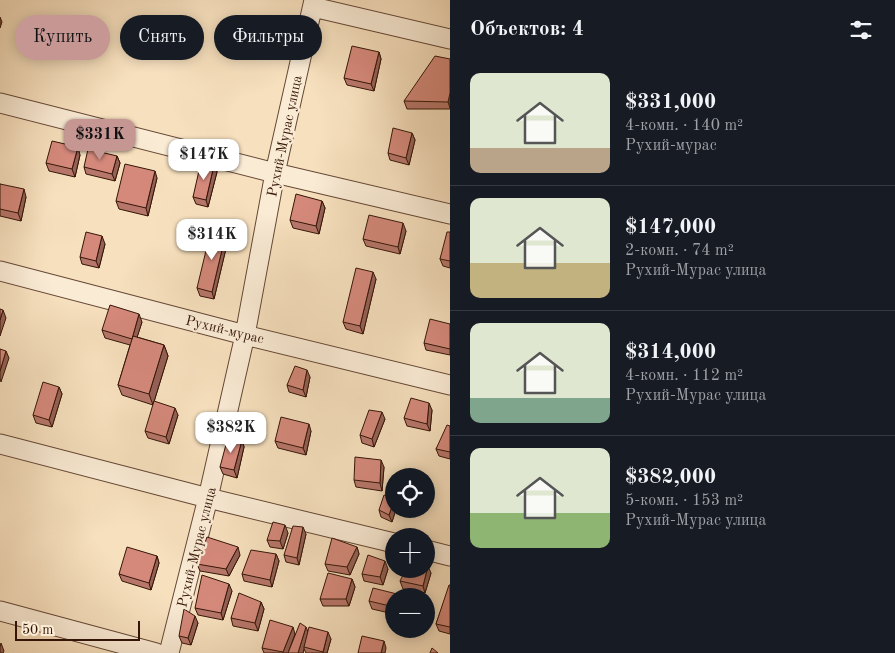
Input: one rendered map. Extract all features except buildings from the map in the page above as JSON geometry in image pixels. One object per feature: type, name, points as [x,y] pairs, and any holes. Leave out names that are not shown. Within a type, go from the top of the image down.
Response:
[{"type":"street","points":[[314,3],[450,39]]},
{"type":"street","name":"Рухий-Мурас улица","points":[[169,653],[208,498],[245,335],[275,173],[314,3]]},
{"type":"street","points":[[0,103],[275,173],[450,214]]},
{"type":"street","name":"Рухий-мурас","points":[[0,271],[245,335],[450,385]]},
{"type":"street","points":[[0,444],[208,498],[385,541]]},
{"type":"street","points":[[435,552],[450,556]]},
{"type":"street","points":[[0,611],[156,653]]}]
